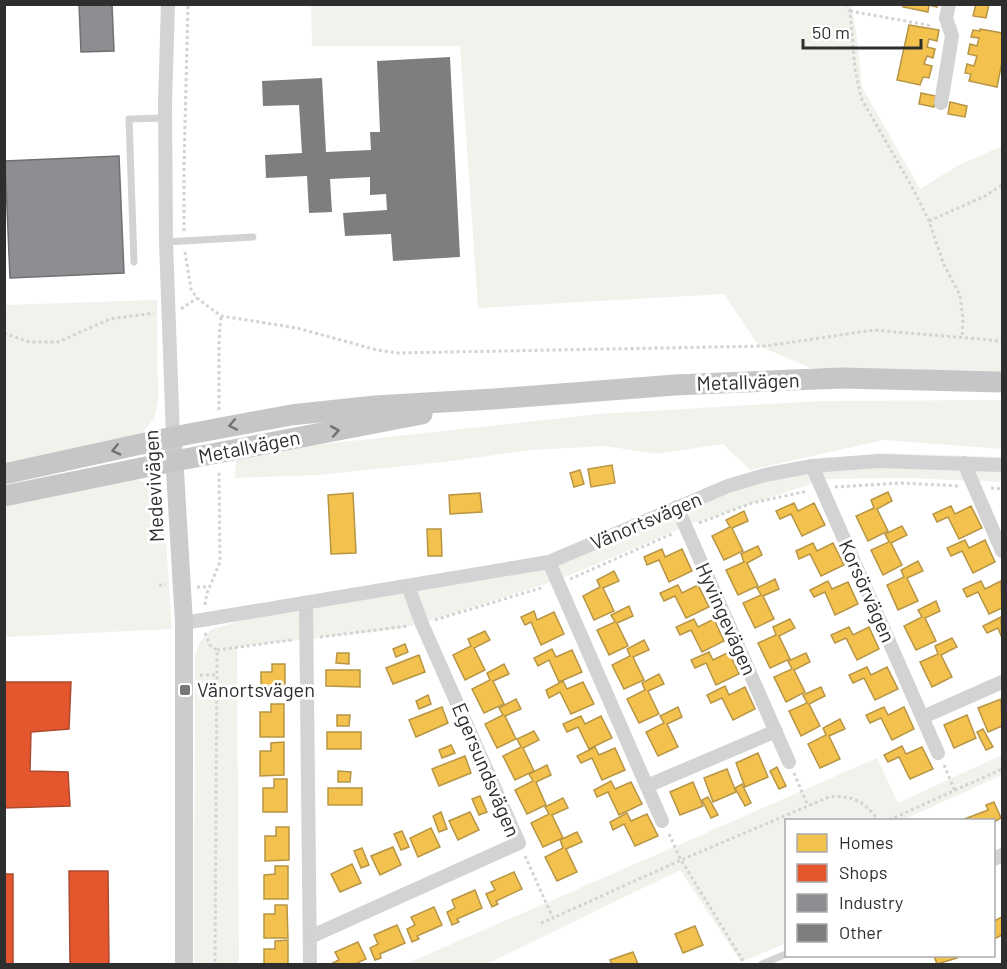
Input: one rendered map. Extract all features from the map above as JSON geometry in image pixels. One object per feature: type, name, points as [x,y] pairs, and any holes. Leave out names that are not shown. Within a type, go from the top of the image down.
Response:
[{"type":"main road","name":"Metallvägen","points":[[4,474],[173,436],[291,415],[375,406],[675,385],[842,378],[1002,382]]},
{"type":"main road","name":"Metallvägen","points":[[4,496],[494,399]]},
{"type":"street","name":"Medevivägen","points":[[168,4],[165,118],[167,312],[184,623],[184,964]]},
{"type":"street","points":[[941,103],[952,36],[946,18],[949,4]]},
{"type":"street","name":"Vänortsvägen","points":[[184,623],[549,562],[677,507],[765,475],[812,466],[878,461],[1002,465]]},
{"type":"street","points":[[964,463],[1002,551]]},
{"type":"street","name":"Korsörvägen","points":[[812,466],[938,753]]},
{"type":"street","name":"Hyvingevägen","points":[[677,507],[789,762]]},
{"type":"street","points":[[549,562],[662,821]]},
{"type":"street","name":"Egersundsvägen","points":[[310,937],[519,843],[422,624],[408,586]]},
{"type":"street","points":[[306,604],[310,964]]},
{"type":"street","points":[[923,717],[1002,682]]},
{"type":"street","points":[[647,786],[776,731]]},
{"type":"lane","points":[[134,262],[129,119],[165,118]]},
{"type":"lane","points":[[166,242],[253,237]]},
{"type":"lane","points":[[762,964],[785,954]]},
{"type":"path","points":[[188,4],[184,166],[184,241],[188,279],[197,298],[221,316],[297,328],[396,353],[765,346],[874,330],[1002,341]]},
{"type":"path","points":[[846,4],[850,11],[855,69],[861,98],[912,187],[928,221],[944,265],[960,295],[963,319],[962,337]]},
{"type":"path","points":[[850,11],[950,29]]},
{"type":"path","points":[[928,221],[985,196],[1002,185]]},
{"type":"path","points":[[4,333],[29,342],[58,342],[110,319],[182,309],[197,298]]},
{"type":"path","points":[[219,419],[221,316]]},
{"type":"path","points":[[219,460],[220,562],[207,593],[205,620],[205,632],[210,645],[217,650],[422,624],[558,583],[686,528],[752,503],[822,489],[901,483],[1002,489]]},
{"type":"path","points":[[215,964],[217,650]]},
{"type":"path","points":[[197,675],[217,675]]},
{"type":"path","points":[[938,753],[955,791]]},
{"type":"path","points":[[789,762],[807,804]]},
{"type":"path","points":[[891,819],[1002,770]]},
{"type":"path","points":[[541,923],[807,804],[829,797],[840,796],[856,799],[868,807],[877,819]]},
{"type":"path","points":[[662,821],[681,860],[745,964]]},
{"type":"path","points":[[519,843],[553,918]]},
{"type":"shaded area","points":[[311,5],[851,5],[862,87],[920,189],[959,165],[1002,146],[1002,371],[811,368],[759,346],[724,294],[478,308],[460,46],[312,46]]},
{"type":"shaded area","points":[[157,300],[158,401],[154,419],[141,434],[5,467],[4,305]]},
{"type":"shaded area","points":[[1002,400],[1002,449],[884,440],[750,470],[723,444],[656,454],[605,446],[532,450],[318,475],[235,478],[236,457],[286,448],[599,414],[820,401]]},
{"type":"shaded area","points":[[880,453],[1002,457],[1002,482],[908,478],[826,479],[691,524],[561,579],[426,622],[397,629],[237,647],[239,964],[194,964],[195,657],[199,643],[212,629],[310,601],[550,555],[684,499],[815,463]]},
{"type":"shaded area","points":[[132,478],[152,488],[164,509],[172,629],[5,637],[5,504]]},
{"type":"shaded area","points":[[1002,755],[1002,775],[905,819],[785,819],[785,943],[741,962],[680,870],[487,964],[406,964],[877,758],[898,803]]},
{"type":"building: Homes","points":[[903,4],[937,4],[937,7],[929,5],[928,12],[903,7]]},
{"type":"building: Homes","points":[[976,4],[989,4],[986,18],[973,16]]},
{"type":"building: Homes","points":[[909,25],[939,30],[937,41],[929,39],[927,47],[935,49],[933,58],[927,56],[924,64],[932,66],[929,78],[923,77],[920,85],[897,80]]},
{"type":"building: Homes","points":[[980,29],[1002,33],[1002,62],[997,87],[969,81],[971,74],[965,73],[967,64],[974,66],[977,56],[968,54],[970,44],[977,46],[979,38],[971,37],[973,30],[980,31]]},
{"type":"building: Homes","points":[[921,93],[936,96],[934,107],[919,104]]},
{"type":"building: Homes","points":[[950,102],[967,106],[965,117],[948,114]]},
{"type":"building: Homes","points":[[612,465],[615,483],[591,487],[588,469]]},
{"type":"building: Homes","points":[[580,470],[584,484],[574,487],[570,473]]},
{"type":"building: Homes","points":[[888,492],[892,501],[877,509],[888,531],[868,541],[856,516],[874,508],[871,500]]},
{"type":"building: Homes","points":[[353,493],[356,553],[331,554],[328,495]]},
{"type":"building: Homes","points":[[480,493],[482,512],[450,514],[449,495]]},
{"type":"building: Homes","points":[[794,503],[798,511],[814,503],[825,525],[802,536],[791,514],[780,519],[776,511]]},
{"type":"building: Homes","points":[[951,506],[955,514],[971,506],[982,528],[959,539],[948,517],[937,522],[933,514]]},
{"type":"building: Homes","points":[[744,511],[748,521],[732,528],[743,551],[724,560],[712,536],[730,527],[726,520]]},
{"type":"building: Homes","points":[[902,526],[907,535],[891,543],[902,565],[883,575],[871,550],[889,542],[885,534]]},
{"type":"building: Homes","points":[[427,529],[441,529],[442,556],[428,556]]},
{"type":"building: Homes","points":[[965,540],[969,548],[985,540],[995,562],[973,573],[962,551],[951,556],[947,548]]},
{"type":"building: Homes","points":[[813,543],[817,551],[833,543],[844,565],[821,576],[810,554],[799,559],[796,551]]},
{"type":"building: Homes","points":[[758,546],[762,555],[747,563],[758,586],[738,595],[726,570],[744,562],[741,554]]},
{"type":"building: Homes","points":[[662,549],[665,557],[682,549],[692,571],[669,582],[659,560],[647,565],[644,557]]},
{"type":"building: Homes","points":[[918,561],[923,571],[907,578],[918,601],[898,610],[887,585],[904,577],[901,570]]},
{"type":"building: Homes","points":[[614,571],[619,581],[603,588],[614,611],[594,620],[583,596],[600,587],[597,580]]},
{"type":"building: Homes","points":[[775,579],[779,589],[763,596],[774,619],[755,628],[743,603],[761,595],[757,588]]},
{"type":"building: Homes","points":[[828,581],[832,589],[848,582],[858,604],[835,615],[825,592],[814,597],[810,590]]},
{"type":"building: Homes","points":[[981,581],[985,589],[1001,581],[1002,608],[989,614],[978,592],[967,597],[963,589]]},
{"type":"building: Homes","points":[[678,585],[682,593],[698,585],[709,607],[686,618],[675,596],[664,601],[660,593]]},
{"type":"building: Homes","points":[[936,601],[940,611],[925,618],[936,641],[916,650],[904,626],[922,617],[918,610]]},
{"type":"building: Homes","points":[[629,606],[633,616],[617,623],[628,646],[609,655],[597,630],[615,622],[611,615]]},
{"type":"building: Homes","points":[[534,611],[537,620],[554,612],[564,634],[541,645],[531,622],[525,625],[521,617]]},
{"type":"building: Homes","points":[[1001,617],[1002,638],[998,628],[987,633],[983,626]]},
{"type":"building: Homes","points":[[694,619],[698,627],[714,619],[724,641],[702,652],[691,630],[680,635],[676,627]]},
{"type":"building: Homes","points":[[790,619],[795,628],[779,636],[790,659],[770,668],[758,643],[776,635],[773,627]]},
{"type":"building: Homes","points":[[849,627],[853,635],[869,627],[879,649],[857,660],[846,638],[835,643],[831,635]]},
{"type":"building: Homes","points":[[485,631],[490,640],[474,648],[485,670],[465,680],[453,655],[471,646],[468,639]]},
{"type":"building: Homes","points":[[952,638],[957,647],[941,655],[952,677],[932,687],[920,662],[938,654],[935,646]]},
{"type":"building: Homes","points":[[644,640],[649,650],[633,657],[644,680],[624,689],[612,665],[630,656],[627,649]]},
{"type":"building: Homes","points":[[405,644],[408,652],[396,657],[393,649]]},
{"type":"building: Homes","points":[[552,649],[556,657],[572,650],[582,672],[559,682],[549,660],[538,666],[534,658]]},
{"type":"building: Homes","points":[[709,652],[713,660],[729,652],[739,674],[716,685],[706,663],[695,668],[691,660]]},
{"type":"building: Homes","points":[[337,653],[349,653],[349,664],[336,663]]},
{"type":"building: Homes","points":[[806,653],[810,662],[794,670],[805,692],[786,702],[774,677],[792,669],[788,661]]},
{"type":"building: Homes","points":[[419,655],[425,672],[393,684],[386,668]]},
{"type":"building: Homes","points":[[272,664],[285,664],[285,697],[261,697],[261,672],[272,672]]},
{"type":"building: Homes","points":[[504,664],[509,674],[493,681],[504,704],[484,713],[472,689],[490,680],[487,673]]},
{"type":"building: Homes","points":[[867,667],[871,675],[887,667],[898,689],[875,700],[864,678],[853,683],[849,675]]},
{"type":"building: Homes","points":[[326,670],[360,670],[360,687],[326,686]]},
{"type":"building: Homes","points":[[659,674],[664,684],[648,691],[659,714],[639,723],[627,699],[645,690],[642,683]]},
{"type":"building: Homes","points":[[563,681],[567,689],[583,682],[594,704],[571,714],[560,692],[549,698],[546,690]]},
{"type":"building: Homes","points":[[725,686],[729,695],[745,687],[755,709],[733,720],[722,698],[711,703],[707,695]]},
{"type":"building: Homes","points":[[821,687],[825,696],[809,704],[820,726],[801,736],[789,711],[807,703],[803,695]]},
{"type":"building: Homes","points":[[428,695],[431,704],[419,709],[416,701]]},
{"type":"building: Homes","points":[[516,699],[521,709],[505,716],[516,739],[497,748],[485,724],[503,715],[499,708]]},
{"type":"building: Homes","points":[[1001,699],[1002,726],[988,732],[978,708]]},
{"type":"building: Homes","points":[[271,704],[284,704],[284,737],[260,737],[260,712],[271,712]]},
{"type":"building: Homes","points":[[442,707],[448,723],[416,737],[409,720]]},
{"type":"building: Homes","points":[[678,707],[682,717],[667,724],[678,747],[658,756],[646,732],[664,723],[660,716]]},
{"type":"building: Homes","points":[[884,707],[888,715],[904,707],[914,729],[892,740],[881,718],[870,723],[866,715]]},
{"type":"building: Homes","points":[[337,715],[350,715],[349,726],[337,726]]},
{"type":"building: Homes","points":[[967,715],[976,738],[954,748],[944,725]]},
{"type":"building: Homes","points":[[581,716],[585,724],[601,716],[612,738],[589,749],[578,727],[567,732],[563,724]]},
{"type":"building: Homes","points":[[840,719],[845,729],[829,736],[840,759],[820,768],[808,744],[826,735],[823,728]]},
{"type":"building: Homes","points":[[983,729],[993,747],[986,750],[977,732]]},
{"type":"building: Homes","points":[[534,731],[539,740],[523,748],[534,771],[515,780],[503,756],[521,747],[517,739]]},
{"type":"building: Homes","points":[[327,732],[361,732],[361,749],[327,749]]},
{"type":"building: Homes","points":[[284,742],[284,775],[260,776],[260,751],[271,751],[271,743]]},
{"type":"building: Homes","points":[[451,745],[455,753],[442,758],[439,750]]},
{"type":"building: Homes","points":[[902,746],[906,754],[922,747],[933,769],[910,779],[899,757],[888,762],[884,755]]},
{"type":"building: Homes","points":[[595,747],[599,755],[615,748],[625,770],[602,780],[592,758],[581,763],[577,756]]},
{"type":"building: Homes","points":[[758,753],[768,777],[745,787],[736,763]]},
{"type":"building: Homes","points":[[465,756],[471,773],[439,786],[432,769]]},
{"type":"building: Homes","points":[[547,765],[551,775],[536,782],[546,805],[527,814],[515,790],[533,781],[529,774]]},
{"type":"building: Homes","points":[[777,767],[786,786],[779,789],[770,771]]},
{"type":"building: Homes","points":[[727,769],[736,792],[713,802],[704,778]]},
{"type":"building: Homes","points":[[338,771],[351,772],[350,782],[338,782]]},
{"type":"building: Homes","points":[[274,779],[287,779],[287,812],[263,812],[263,788],[274,788]]},
{"type":"building: Homes","points":[[611,781],[615,789],[631,782],[642,804],[619,815],[608,792],[597,797],[594,790]]},
{"type":"building: Homes","points":[[693,782],[703,806],[680,815],[670,792]]},
{"type":"building: Homes","points":[[742,784],[751,803],[745,806],[735,788]]},
{"type":"building: Homes","points":[[328,788],[362,788],[362,805],[328,805]]},
{"type":"building: Homes","points":[[480,796],[487,812],[479,815],[472,799]]},
{"type":"building: Homes","points":[[708,797],[718,815],[711,818],[702,800]]},
{"type":"building: Homes","points":[[563,798],[568,808],[552,815],[563,838],[543,847],[531,823],[549,814],[545,807]]},
{"type":"building: Homes","points":[[994,802],[1001,818],[995,821],[995,819],[965,819],[988,810],[986,805]]},
{"type":"building: Homes","points":[[441,812],[447,829],[439,832],[433,816]]},
{"type":"building: Homes","points":[[470,812],[479,830],[458,840],[449,821]]},
{"type":"building: Homes","points":[[627,813],[631,821],[647,814],[658,836],[635,846],[624,824],[613,830],[610,822]]},
{"type":"building: Homes","points":[[276,827],[289,827],[289,860],[265,861],[265,836],[276,836]]},
{"type":"building: Homes","points":[[431,828],[440,847],[418,857],[410,838]]},
{"type":"building: Homes","points":[[402,831],[409,847],[401,850],[394,834]]},
{"type":"building: Homes","points":[[577,832],[582,842],[566,849],[577,872],[557,881],[545,857],[563,848],[560,840]]},
{"type":"building: Homes","points":[[393,847],[401,865],[380,875],[371,856]]},
{"type":"building: Homes","points":[[362,848],[369,865],[361,868],[354,851]]},
{"type":"building: Homes","points":[[352,864],[361,883],[340,892],[331,874]]},
{"type":"building: Homes","points":[[275,866],[288,866],[288,899],[264,899],[264,875],[275,874]]},
{"type":"building: Homes","points":[[514,872],[522,889],[496,901],[498,904],[492,907],[486,894],[495,890],[491,882]]},
{"type":"building: Homes","points":[[475,890],[482,908],[457,919],[459,922],[452,925],[447,912],[455,908],[452,900]]},
{"type":"building: Homes","points":[[275,905],[287,905],[288,938],[264,938],[264,914],[275,914]]},
{"type":"building: Homes","points":[[434,907],[442,925],[417,936],[419,939],[412,942],[407,929],[415,925],[411,917]]},
{"type":"building: Homes","points":[[1002,917],[1002,935],[995,938],[995,920]]},
{"type":"building: Homes","points":[[397,925],[405,943],[380,954],[381,958],[375,960],[370,948],[378,944],[374,935]]},
{"type":"building: Homes","points":[[695,926],[703,945],[683,953],[675,934]]},
{"type":"building: Homes","points":[[288,940],[288,964],[264,964],[264,949],[275,949],[275,941]]},
{"type":"building: Homes","points":[[358,942],[366,959],[355,964],[331,964],[339,960],[335,952]]},
{"type":"building: Homes","points":[[633,952],[638,964],[612,964],[610,960]]},
{"type":"building: Homes","points":[[934,957],[957,958],[937,964]]},
{"type":"building: Shops","points":[[4,682],[71,682],[69,729],[31,732],[30,771],[68,772],[70,806],[4,808]]},
{"type":"building: Shops","points":[[69,871],[108,871],[109,964],[70,964]]},
{"type":"building: Shops","points":[[4,874],[13,874],[13,964],[4,964]]},
{"type":"building: Industry","points":[[79,4],[112,4],[114,51],[81,52]]},
{"type":"building: Industry","points":[[119,156],[124,273],[10,278],[5,161]]},
{"type":"building: Other","points":[[450,57],[460,257],[393,261],[391,234],[345,236],[343,213],[387,210],[386,194],[370,195],[370,177],[330,179],[332,212],[309,213],[307,176],[266,178],[265,155],[302,153],[299,105],[263,106],[262,81],[322,78],[326,152],[371,150],[370,132],[380,132],[377,61]]},
{"type":"place","name":"Vänortsvägen","points":[[185,690]]}]
